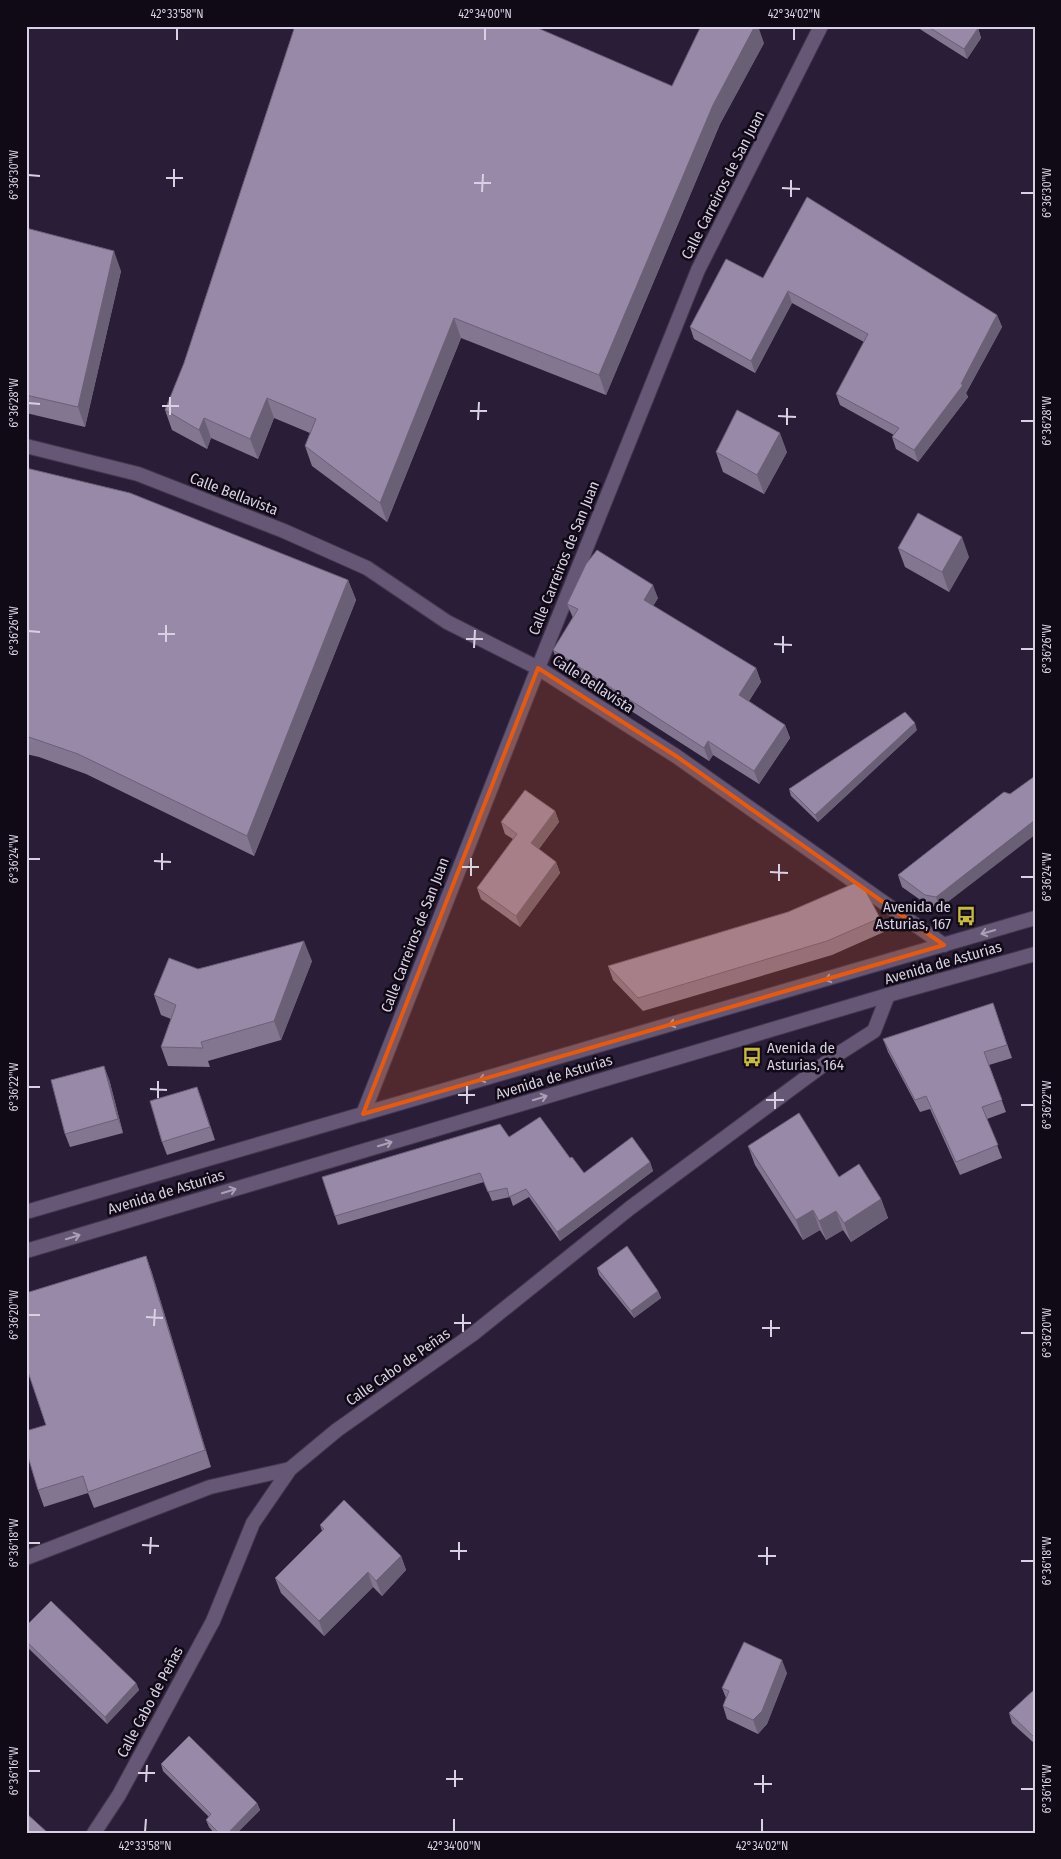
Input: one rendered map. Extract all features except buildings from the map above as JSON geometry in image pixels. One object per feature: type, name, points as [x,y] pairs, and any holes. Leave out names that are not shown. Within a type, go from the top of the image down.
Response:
[{"type":"street","name":"Calle Carreiros de San Juan","points":[[363,1114],[538,668],[698,270],[821,26]]},
{"type":"street","name":"Calle Bellavista","points":[[26,446],[138,474],[284,531],[367,568],[447,622],[538,668],[676,756],[944,945]]},
{"type":"street","name":"Avenida de Asturias","points":[[26,1212],[1035,918]]},
{"type":"street","name":"Avenida de Asturias","points":[[26,1251],[888,995],[1035,954]]},
{"type":"street","name":"Calle Cabo de Peñas","points":[[94,1833],[119,1795],[213,1621],[253,1523],[290,1469],[337,1430],[473,1334],[646,1196],[838,1054],[874,1031],[888,995]]},
{"type":"street","points":[[26,1558],[210,1486],[290,1469]]},
{"type":"highlighted area","points":[[538,668],[676,756],[944,945],[363,1114]]},
{"type":"place","name":"Avenida de Asturias, 167","points":[[966,916]]},
{"type":"place","name":"Avenida de Asturias, 164","points":[[752,1057]]}]
